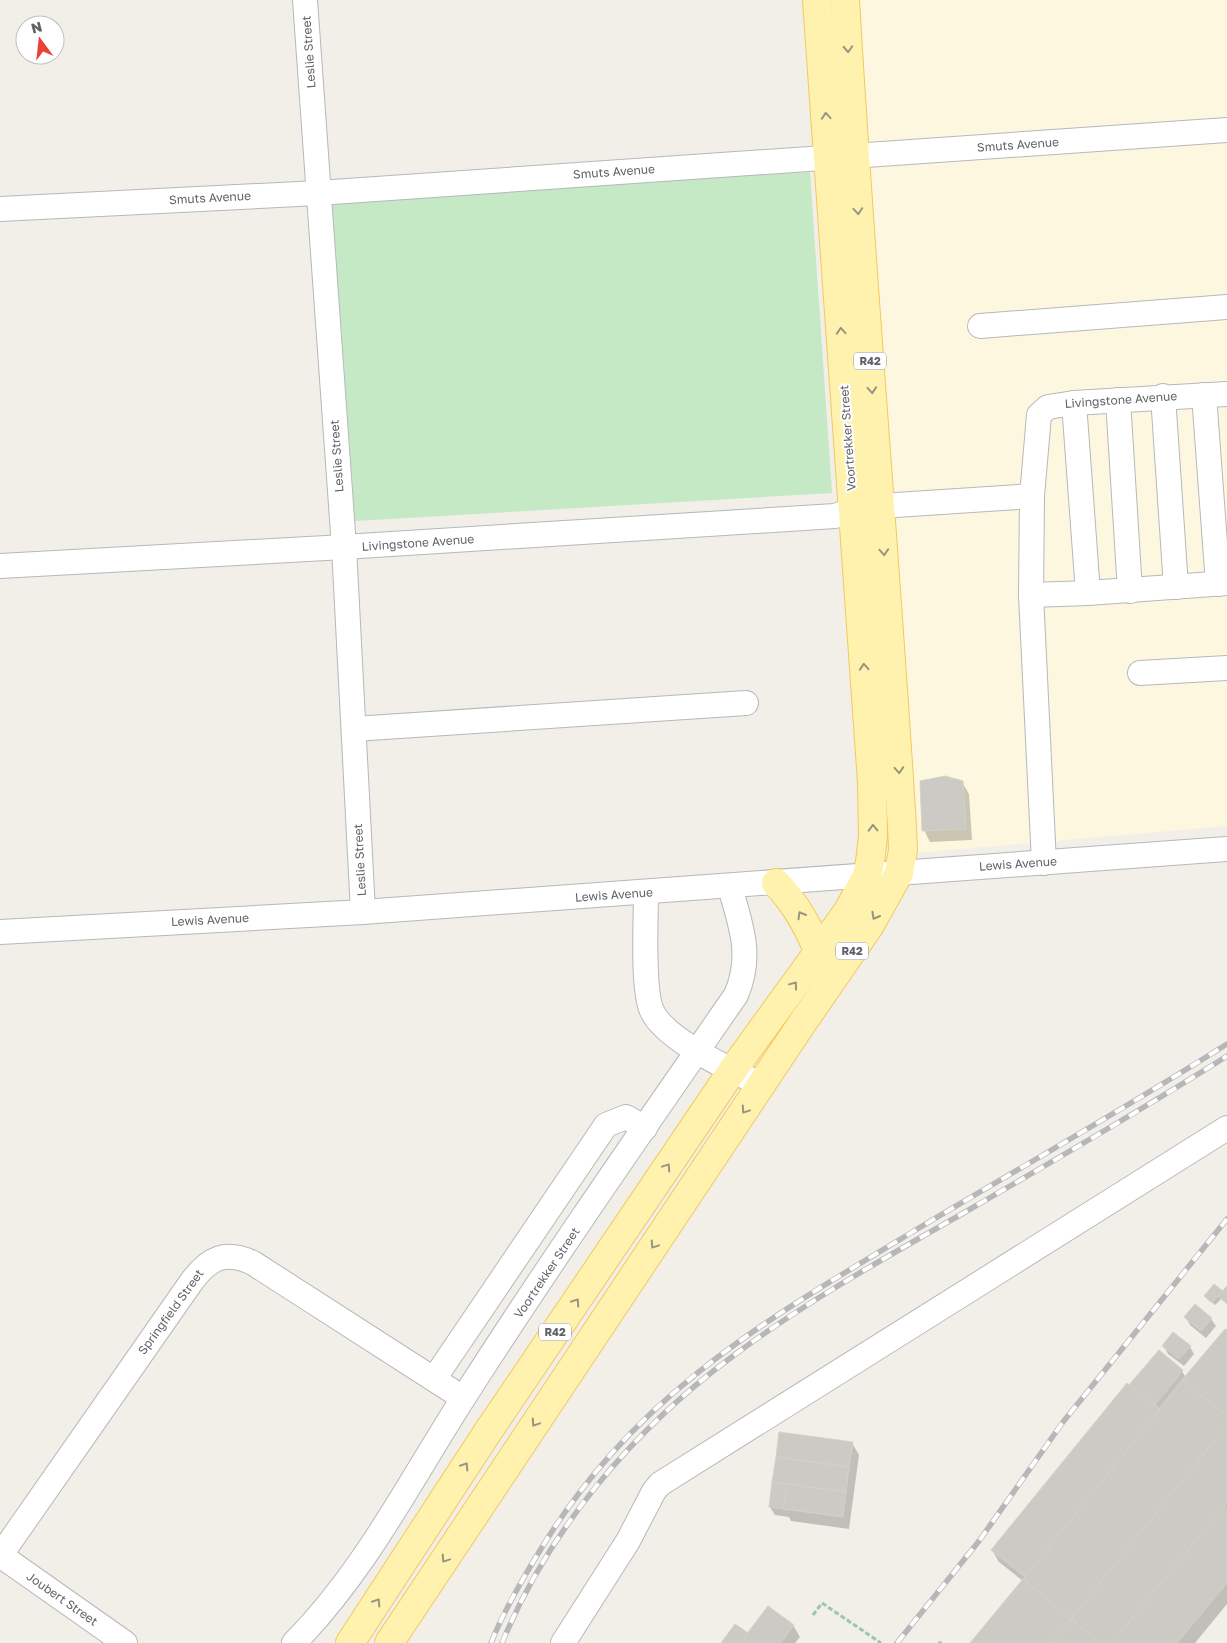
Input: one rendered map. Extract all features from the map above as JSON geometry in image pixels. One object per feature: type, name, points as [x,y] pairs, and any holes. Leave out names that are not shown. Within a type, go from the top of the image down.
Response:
[{"type":"main road","name":"Voortrekker Street","points":[[817,0],[841,157],[882,512],[902,826],[903,850],[899,873]]},
{"type":"main road","name":"Voortrekker Street","points":[[845,0],[841,157],[847,516],[872,782],[873,836],[867,876]]},
{"type":"main road","name":"R42","points":[[389,1643],[870,925],[899,873]]},
{"type":"main road","name":"R42","points":[[350,1643],[521,1382],[732,1071],[848,911],[867,876]]},
{"type":"main road","points":[[776,883],[796,907],[819,953]]},
{"type":"main road","points":[[521,1382],[550,1401]]},
{"type":"street","name":"Leslie Street","points":[[305,0],[344,548],[363,912]]},
{"type":"street","name":"Smuts Avenue","points":[[0,209],[318,192],[1227,130]]},
{"type":"street","points":[[980,326],[1227,307]]},
{"type":"street","name":"Livingstone Avenue","points":[[0,566],[344,548],[847,516],[882,512],[1032,504],[1039,415],[1048,407],[1074,403],[1163,396],[1216,394]]},
{"type":"street","points":[[1032,594],[1088,593],[1222,584],[1216,394]]},
{"type":"street","points":[[1163,396],[1176,587]]},
{"type":"street","points":[[1118,400],[1130,590]]},
{"type":"street","points":[[1074,403],[1088,593]]},
{"type":"street","points":[[1032,504],[1032,594],[1044,862]]},
{"type":"street","points":[[1140,674],[1227,668]]},
{"type":"street","points":[[354,729],[746,703]]},
{"type":"street","name":"Lewis Avenue","points":[[0,932],[363,912],[1227,850]]},
{"type":"street","name":"Voortrekker Street","points":[[294,1643],[343,1586],[372,1545],[463,1398],[736,995],[745,970],[744,939],[730,887]]},
{"type":"street","points":[[646,892],[646,982],[651,1011],[660,1022],[696,1052],[762,1085]]},
{"type":"street","points":[[434,1378],[606,1125],[626,1117],[645,1128]]},
{"type":"street","points":[[563,1643],[611,1568],[654,1491],[660,1484],[1227,1128]]},
{"type":"street","name":"Springfield Street","points":[[0,1555],[192,1281],[210,1261],[229,1256],[253,1263],[463,1398]]},
{"type":"street","name":"Joubert Street","points":[[0,1555],[115,1640]]},
{"type":"path","points":[[813,1615],[822,1603],[881,1643]]},
{"type":"shaded area","points":[[858,0],[1227,0],[1227,826],[914,853]]},
{"type":"green space","points":[[810,172],[832,493],[355,521],[332,201]]},
{"type":"building","points":[[945,776],[963,781],[966,829],[922,831],[920,781]]},
{"type":"building","points":[[1214,1284],[1223,1291],[1212,1303],[1204,1296]]},
{"type":"building","points":[[1227,1286],[1227,1304],[1218,1296]]},
{"type":"building","points":[[1195,1304],[1212,1318],[1201,1331],[1184,1317]]},
{"type":"building","points":[[1225,1329],[1227,1330],[1227,1416],[1182,1380]]},
{"type":"building","points":[[1173,1332],[1191,1346],[1179,1359],[1162,1346]]},
{"type":"building","points":[[1159,1350],[1183,1370],[1155,1405],[1129,1385]]},
{"type":"building","points":[[1182,1380],[1227,1416],[1227,1425],[1071,1619],[1023,1579]]},
{"type":"building","points":[[1127,1383],[1160,1409],[1025,1577],[991,1550]]},
{"type":"building","points":[[1227,1425],[1227,1503],[1112,1643],[1100,1643],[1071,1619]]},
{"type":"building","points":[[779,1432],[853,1442],[849,1467],[776,1457]]},
{"type":"building","points":[[776,1457],[849,1467],[846,1492],[772,1482]]},
{"type":"building","points":[[772,1482],[787,1484],[783,1509],[769,1507]]},
{"type":"building","points":[[787,1484],[846,1492],[843,1517],[783,1509]]},
{"type":"building","points":[[1224,1506],[1227,1508],[1227,1583],[1177,1643],[1112,1643]]},
{"type":"building","points":[[1023,1579],[1071,1619],[1051,1643],[970,1643]]},
{"type":"building","points":[[768,1606],[794,1625],[781,1643],[740,1643]]},
{"type":"building","points":[[1071,1619],[1100,1643],[1051,1643]]},
{"type":"building","points":[[735,1624],[748,1633],[740,1643],[721,1643]]},
{"type":"railway","points":[[491,1643],[523,1578],[573,1501],[613,1452],[656,1408],[702,1369],[751,1333],[857,1265],[1227,1044]]},
{"type":"railway","points":[[502,1643],[521,1601],[544,1560],[570,1521],[598,1484],[629,1449],[697,1385],[733,1356],[816,1300],[1095,1137],[1227,1056]]},
{"type":"railway","points":[[897,1643],[979,1541],[1063,1422],[1227,1219]]}]
